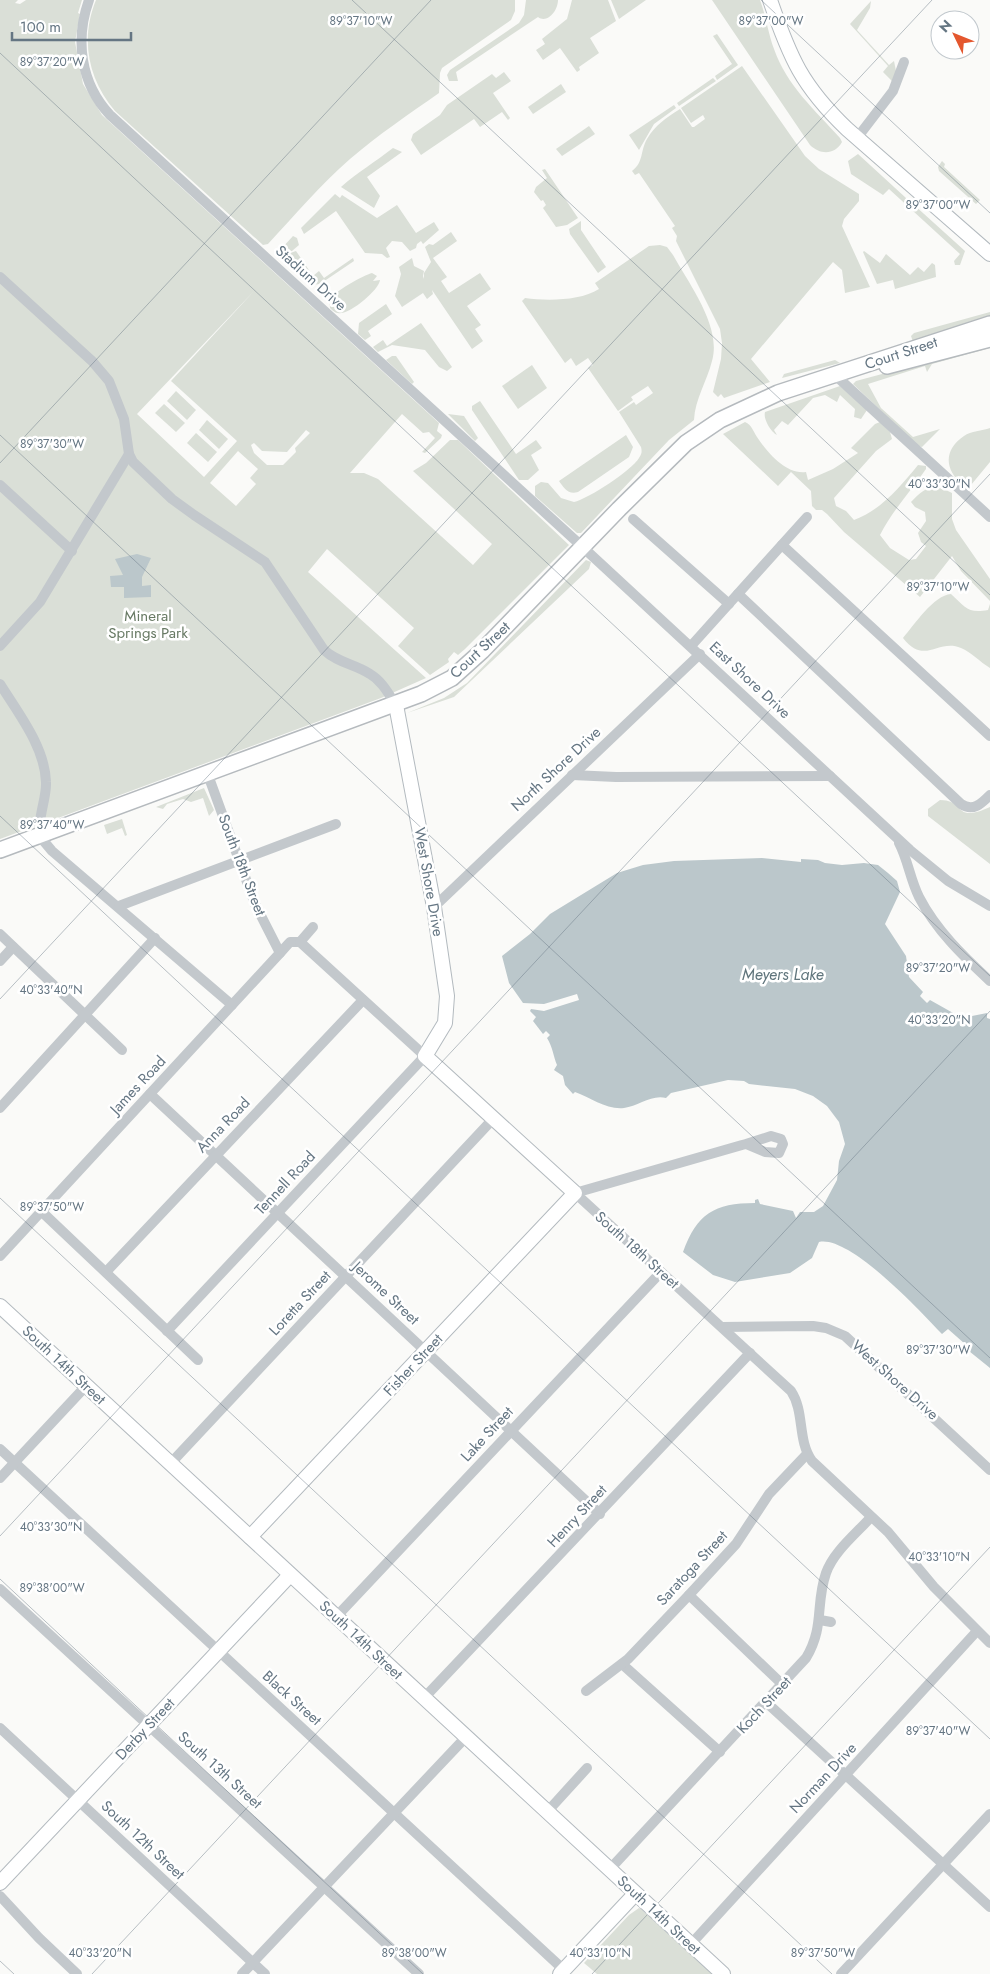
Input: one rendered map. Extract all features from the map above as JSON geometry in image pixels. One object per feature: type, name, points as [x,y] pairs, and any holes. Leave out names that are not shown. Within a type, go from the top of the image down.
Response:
[{"type":"main road","points":[[770,0],[782,38],[797,70],[825,107],[857,138],[990,254]]},
{"type":"main road","points":[[962,230],[990,259]]},
{"type":"main road","name":"Court Street","points":[[836,376],[990,324]]},
{"type":"main road","name":"Court Street","points":[[0,850],[208,775],[396,704],[438,686],[458,673],[482,651],[671,456],[702,431],[757,401],[812,382],[914,360],[990,339]]},
{"type":"main road","name":"West Shore Drive","points":[[396,704],[434,906],[447,1009],[440,1035],[425,1056]]},
{"type":"main road","name":"South 18th Street","points":[[425,1056],[575,1193]]},
{"type":"main road","name":"Fisher Street","points":[[250,1537],[575,1193]]},
{"type":"main road","name":"South 14th Street","points":[[0,1306],[723,1974]]},
{"type":"main road","name":"Derby Street","points":[[0,1883],[290,1575]]},
{"type":"main road","points":[[562,1972],[636,1894]]},
{"type":"street","name":"Stadium Drive","points":[[90,0],[81,30],[82,57],[92,90],[110,115],[583,546]]},
{"type":"street","points":[[857,138],[893,91],[904,62]]},
{"type":"street","points":[[0,276],[92,361],[109,381],[124,418],[128,454],[146,476],[172,498],[265,562],[324,650],[333,658],[370,674],[386,688],[396,704]]},
{"type":"street","points":[[836,376],[990,517]]},
{"type":"street","points":[[0,646],[36,609],[128,454]]},
{"type":"street","points":[[0,485],[72,551]]},
{"type":"street","points":[[691,646],[807,517]]},
{"type":"street","points":[[633,519],[729,604]]},
{"type":"street","points":[[782,545],[990,736]]},
{"type":"street","name":"East Shore Drive","points":[[583,546],[930,868],[990,906]]},
{"type":"street","points":[[738,594],[961,804],[971,808],[980,805],[990,795]]},
{"type":"street","name":"North Shore Drive","points":[[434,906],[700,654]]},
{"type":"street","points":[[0,684],[28,729],[45,770],[46,791],[40,836],[52,851],[232,1005]]},
{"type":"street","points":[[572,774],[616,777],[830,776]]},
{"type":"street","name":"South 18th Street","points":[[208,775],[255,904],[280,953]]},
{"type":"street","points":[[118,906],[336,824]]},
{"type":"street","points":[[896,837],[913,884],[928,911],[947,938],[990,981]]},
{"type":"street","points":[[300,942],[313,927]]},
{"type":"street","points":[[0,934],[122,1050]]},
{"type":"street","points":[[0,1108],[155,938]]},
{"type":"street","name":"James Road","points":[[0,1256],[290,942],[300,942]]},
{"type":"street","name":"South 18th Street","points":[[300,942],[425,1056]]},
{"type":"street","points":[[0,962],[13,947]]},
{"type":"street","name":"Anna Road","points":[[106,1272],[363,1000]]},
{"type":"street","name":"Tennell Road","points":[[167,1330],[425,1056]]},
{"type":"street","name":"Jerome Street","points":[[150,1094],[600,1514]]},
{"type":"street","name":"Loretta Street","points":[[170,1464],[493,1119]]},
{"type":"street","points":[[575,1193],[746,1144]]},
{"type":"street","name":"South 18th Street","points":[[575,1193],[722,1327],[795,1397],[803,1444],[807,1454]]},
{"type":"street","points":[[41,1211],[198,1360]]},
{"type":"street","name":"Lake Street","points":[[336,1617],[661,1272]]},
{"type":"street","name":"West Shore Drive","points":[[722,1327],[813,1326],[826,1328],[845,1336],[990,1470]]},
{"type":"street","name":"Henry Street","points":[[424,1698],[600,1514],[750,1353]]},
{"type":"street","points":[[0,1478],[86,1386]]},
{"type":"street","name":"Black Street","points":[[0,1449],[218,1652],[394,1812],[562,1972]]},
{"type":"street","points":[[807,1454],[891,1536],[934,1586],[990,1643]]},
{"type":"street","name":"Saratoga Street","points":[[586,1691],[622,1664],[688,1596],[736,1544],[769,1494],[807,1454]]},
{"type":"street","name":"Koch Street","points":[[610,1870],[767,1703],[812,1648],[826,1621],[824,1581],[829,1567],[834,1558],[871,1517]]},
{"type":"street","name":"South 13th Street","points":[[0,1589],[419,1974]]},
{"type":"street","points":[[688,1596],[783,1685]]},
{"type":"street","name":"Norman Drive","points":[[691,1944],[977,1631]]},
{"type":"street","points":[[622,1664],[720,1752]]},
{"type":"street","points":[[767,1703],[990,1907]]},
{"type":"street","name":"South 12th Street","points":[[0,1728],[265,1974]]},
{"type":"street","points":[[242,1974],[324,1885],[466,1737]]},
{"type":"street","points":[[547,1812],[587,1768]]},
{"type":"street","points":[[841,1974],[990,1814]]},
{"type":"street","points":[[0,1896],[39,1938],[77,1974]]},
{"type":"green space","name":"Mineral Springs Park","points":[[0,0],[18,0],[15,3],[20,4],[26,0],[82,0],[78,13],[80,14],[75,42],[83,84],[102,115],[439,423],[437,431],[442,435],[441,438],[425,453],[422,452],[435,438],[429,432],[423,433],[402,414],[350,473],[364,473],[378,479],[473,565],[492,544],[413,471],[426,463],[450,440],[458,440],[569,545],[465,649],[458,655],[454,652],[448,659],[449,662],[430,675],[398,646],[414,628],[327,549],[308,572],[426,678],[381,698],[50,821],[47,819],[36,823],[35,826],[0,839]],"holes":[[[255,290],[171,381],[237,441],[204,477],[137,414]],[[306,430],[310,433],[295,448],[296,452],[283,465],[267,465],[254,453],[251,445],[254,443],[262,451],[287,452]],[[238,451],[258,469],[250,478],[256,484],[236,506],[210,483]]]},
{"type":"green space","points":[[96,0],[515,0],[515,11],[511,20],[442,68],[439,93],[350,159],[318,190],[268,244],[263,245],[115,111],[106,99],[98,86],[89,58],[88,29]]},
{"type":"green space","points":[[526,0],[558,0],[558,4],[548,18],[541,19],[538,17],[456,72],[458,81],[449,81],[447,75],[450,70],[519,23],[524,15]]},
{"type":"green space","points":[[572,0],[608,0],[616,21],[590,38],[599,53],[579,67],[580,70],[577,72],[560,48],[543,60],[536,50],[545,44],[542,39],[567,19]]},
{"type":"green space","points":[[611,0],[646,0],[619,19]]},
{"type":"green space","points":[[712,0],[760,0],[772,43],[786,75],[802,97],[840,138],[842,142],[839,146],[831,151],[823,152],[810,145]]},
{"type":"green space","points":[[871,1],[870,8],[857,30],[889,65],[894,61],[896,71],[892,81],[883,72],[888,66],[850,24]]},
{"type":"green space","points":[[717,34],[738,65],[717,80],[715,76],[732,64],[713,36]]},
{"type":"green space","points":[[742,66],[805,156],[819,169],[859,194],[859,201],[844,219],[842,226],[870,287],[845,293],[842,270],[833,262],[751,359],[770,382],[724,398],[721,394],[718,397],[713,392],[721,359],[722,343],[720,329],[676,241],[677,236],[672,228],[675,226],[639,173],[635,175],[632,171],[640,160],[647,139],[657,126],[680,109],[692,127],[694,127],[705,119],[703,115],[691,123],[681,108]]},
{"type":"green space","points":[[504,72],[511,81],[493,93],[510,118],[508,120],[502,112],[480,127],[474,119],[421,155],[411,140],[413,134],[440,115],[447,105],[492,74],[496,78]]},
{"type":"green space","points":[[713,78],[716,81],[679,106],[677,103]]},
{"type":"green space","points":[[561,84],[566,92],[533,114],[528,107]]},
{"type":"green space","points":[[674,105],[676,108],[654,124],[639,150],[629,135]]},
{"type":"green space","points":[[589,126],[595,134],[562,156],[556,149]]},
{"type":"green space","points":[[393,148],[402,152],[367,177],[380,196],[374,208],[341,187],[354,177]]},
{"type":"green space","points":[[858,154],[907,201],[913,204],[965,251],[960,265],[955,265],[954,261],[960,254],[889,189],[883,195],[851,174],[848,161]]},
{"type":"green space","points":[[942,161],[945,164],[944,167],[980,200],[976,204],[939,171],[938,167]]},
{"type":"green space","points":[[545,169],[578,218],[567,225],[556,227],[543,208],[546,205],[543,200],[541,201],[534,192],[536,187],[547,178],[542,170]]},
{"type":"green space","points":[[335,194],[340,198],[342,195],[377,218],[397,205],[416,233],[434,222],[439,230],[423,244],[421,241],[417,244],[416,248],[410,251],[402,242],[392,241],[386,248],[390,257],[387,258],[382,254],[365,253],[336,211],[304,234],[301,228]]},
{"type":"green space","points":[[581,221],[581,230],[606,267],[598,273],[570,234],[569,229]]},
{"type":"green space","points":[[451,232],[457,241],[433,258],[447,277],[441,281],[449,293],[480,273],[491,289],[467,306],[481,325],[475,329],[483,341],[472,349],[432,290],[433,294],[427,299],[423,293],[402,307],[395,296],[401,274],[399,267],[412,258],[414,266],[424,271],[423,276],[424,279],[424,273],[431,262],[425,247],[429,244],[433,245]]},
{"type":"green space","points":[[293,236],[297,238],[299,245],[292,251],[282,252],[282,248]]},
{"type":"green space","points":[[660,245],[667,247],[673,255],[695,292],[708,320],[714,348],[710,368],[699,397],[694,420],[669,440],[581,533],[577,533],[535,496],[535,486],[541,482],[548,483],[561,498],[574,502],[599,490],[628,470],[642,452],[641,447],[619,412],[634,402],[636,405],[653,393],[648,386],[631,397],[633,400],[618,411],[588,368],[593,365],[588,358],[576,366],[571,358],[565,363],[522,301],[525,298],[543,300],[573,298],[591,293],[599,289],[595,283],[649,246]]},
{"type":"green space","points":[[296,251],[313,276],[319,271],[324,278],[353,258],[354,261],[320,284],[311,285],[279,257]]},
{"type":"green space","points":[[864,251],[880,263],[886,254],[910,275],[918,267],[924,272],[932,263],[935,265],[936,277],[895,289],[893,280],[877,284]]},
{"type":"green space","points":[[372,273],[377,276],[373,281],[380,280],[375,289],[364,300],[346,312],[338,313],[330,308],[330,300],[342,288]]},
{"type":"green space","points":[[386,304],[392,314],[368,331],[371,336],[365,340],[358,334],[359,323]]},
{"type":"green space","points":[[990,312],[990,317],[913,342],[911,336],[914,333]]},
{"type":"green space","points":[[421,323],[452,367],[447,371],[439,367],[425,350],[392,345],[378,352],[373,347],[383,340],[387,346]]},
{"type":"green space","points":[[990,345],[990,348],[932,364],[927,372],[925,366],[868,384],[881,408],[913,437],[940,429],[922,447],[918,446],[853,384],[856,381]]},
{"type":"green space","points":[[396,356],[414,382],[412,384],[386,360]]},
{"type":"green space","points":[[835,360],[840,363],[782,378],[784,374]]},
{"type":"green space","points":[[532,365],[547,388],[518,409],[502,386]]},
{"type":"green space","points":[[840,386],[867,410],[861,419],[854,417],[855,409],[840,395],[837,402],[825,395],[813,398],[788,425],[782,421],[774,430],[777,435],[768,425],[765,412]]},
{"type":"green space","points":[[176,391],[196,410],[187,420],[167,401]]},
{"type":"green space","points":[[480,401],[516,454],[536,440],[542,448],[531,455],[539,470],[528,480],[519,480],[472,410],[472,406]]},
{"type":"green space","points":[[164,404],[185,423],[176,432],[155,413]]},
{"type":"green space","points":[[448,414],[464,416],[478,438],[475,441]]},
{"type":"green space","points":[[207,420],[228,439],[219,449],[199,430]]},
{"type":"green space","points":[[745,422],[751,426],[761,443],[778,461],[791,470],[806,472],[808,480],[833,469],[858,453],[851,448],[875,424],[880,422],[890,432],[892,439],[876,451],[834,498],[836,506],[846,511],[854,520],[864,516],[889,497],[918,465],[926,466],[926,469],[896,509],[880,535],[890,548],[909,560],[916,559],[926,546],[921,542],[918,533],[926,521],[925,512],[915,507],[911,502],[925,490],[934,487],[952,493],[952,519],[956,530],[990,579],[990,601],[961,571],[952,556],[920,597],[844,532],[827,514],[822,510],[816,510],[812,506],[811,491],[791,472],[778,486],[723,434]]},
{"type":"green space","points":[[990,428],[990,462],[971,485],[962,484],[952,473],[950,466],[949,460],[952,447],[967,434]]},
{"type":"green space","points":[[196,433],[217,452],[208,462],[187,443]]},
{"type":"green space","points":[[626,435],[633,447],[629,457],[578,492],[569,492],[559,481]]},
{"type":"green space","points":[[586,560],[591,562],[589,569],[454,697],[407,713],[444,698],[467,683]]},
{"type":"green space","points":[[951,594],[971,610],[988,610],[990,604],[990,668],[961,648],[945,646],[932,650],[918,650],[903,638],[931,605],[938,599]]},
{"type":"green space","points":[[204,788],[214,810],[209,816],[203,798],[191,802],[183,799],[167,804],[163,809],[156,807]]},
{"type":"green space","points":[[940,800],[954,803],[961,810],[970,813],[990,807],[990,864],[928,816],[928,809]]},
{"type":"green space","points":[[122,819],[127,835],[125,836],[122,828],[107,834],[104,825]]},
{"type":"green space","points":[[639,1908],[712,1974],[597,1974],[584,1963],[629,1915]]},
{"type":"water","points":[[137,554],[151,558],[142,577],[142,586],[151,585],[151,597],[124,598],[124,587],[111,587],[110,576],[123,575],[115,559]]},
{"type":"water","name":"Meyers Lake","points":[[762,858],[801,862],[801,859],[818,860],[825,863],[842,865],[864,863],[878,865],[897,881],[900,892],[885,924],[906,956],[909,977],[923,992],[920,996],[927,1003],[930,1000],[962,1018],[987,1013],[987,1018],[990,1019],[990,1368],[964,1347],[965,1344],[948,1329],[942,1334],[902,1293],[866,1262],[848,1250],[832,1243],[819,1242],[812,1258],[790,1273],[735,1282],[713,1275],[683,1252],[694,1228],[709,1213],[718,1208],[728,1205],[755,1203],[755,1200],[758,1199],[760,1204],[793,1211],[796,1218],[800,1212],[814,1212],[823,1206],[837,1180],[839,1161],[845,1144],[839,1122],[827,1106],[813,1096],[795,1089],[728,1080],[671,1093],[666,1098],[650,1099],[624,1108],[611,1107],[575,1092],[573,1094],[565,1085],[563,1076],[554,1070],[557,1065],[547,1038],[550,1035],[546,1031],[543,1034],[533,1021],[536,1017],[530,1011],[531,1009],[544,1011],[579,1000],[577,994],[544,1004],[523,1003],[509,983],[502,956],[530,934],[550,914],[617,873],[643,865],[674,861]]}]
